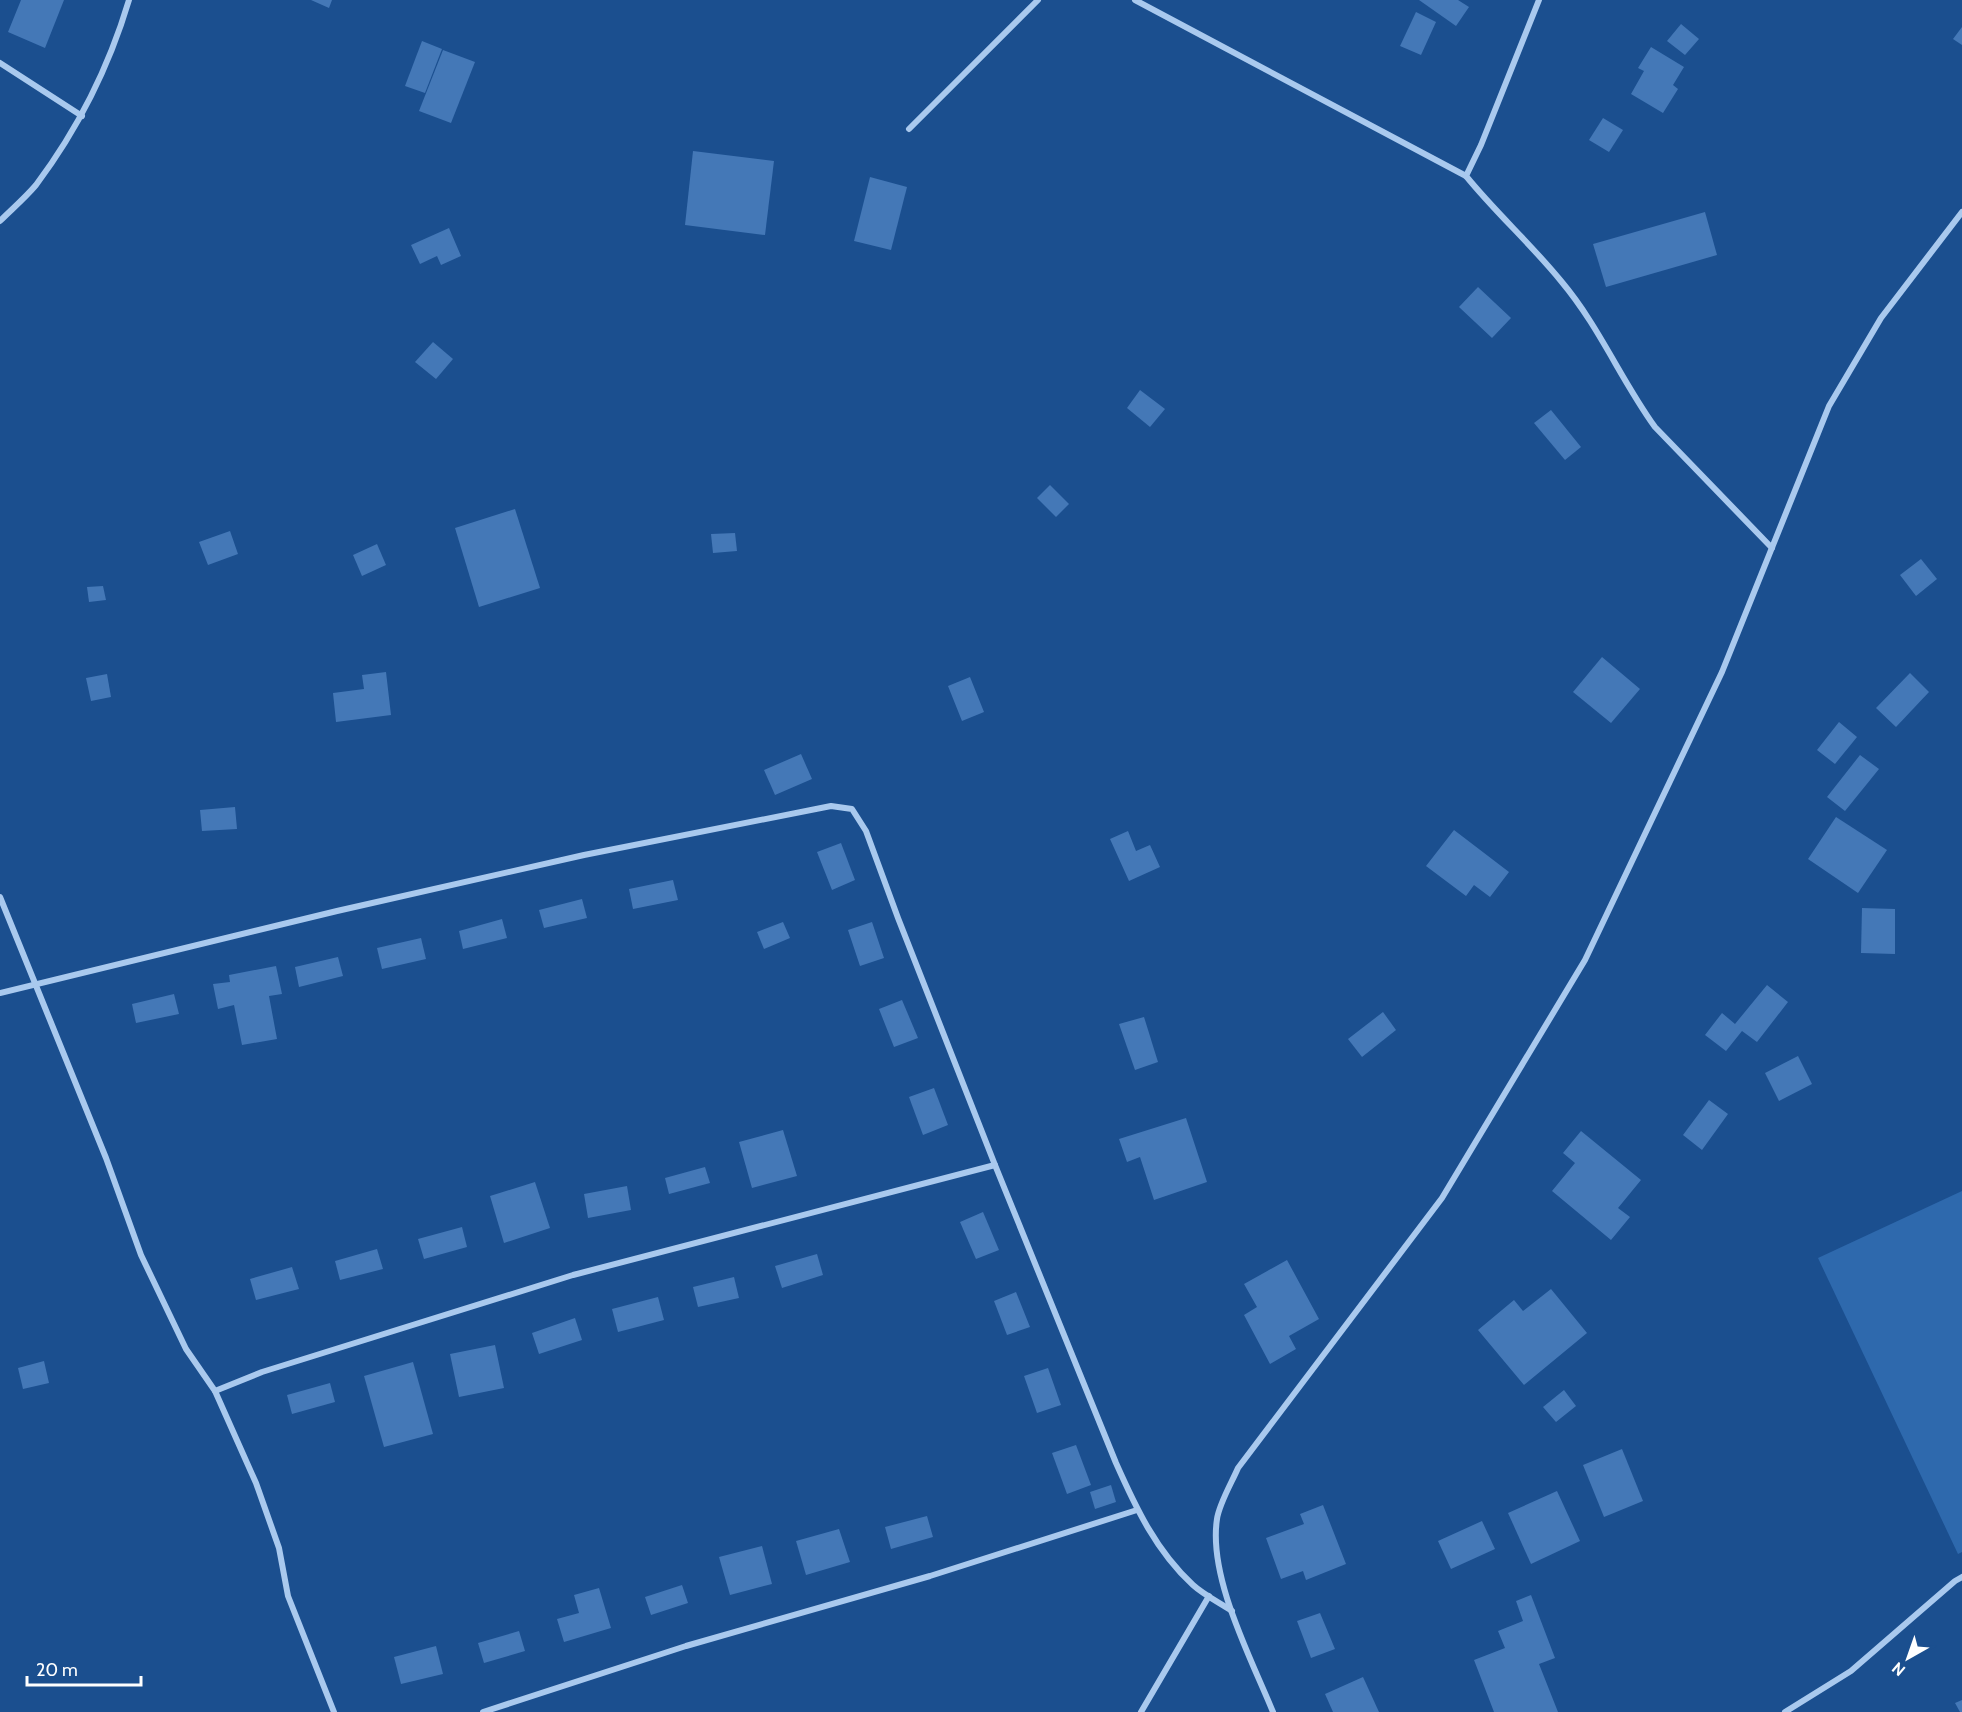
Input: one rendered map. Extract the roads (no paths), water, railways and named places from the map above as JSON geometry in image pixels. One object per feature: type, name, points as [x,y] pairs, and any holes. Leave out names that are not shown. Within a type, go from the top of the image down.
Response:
[{"type":"street","points":[[0,221],[35,186],[82,116],[118,38],[129,0]]},
{"type":"street","points":[[909,129],[1038,0]]},
{"type":"street","points":[[1135,0],[1466,176],[1562,281],[1614,357],[1640,406],[1655,427],[1772,548]]},
{"type":"street","points":[[1466,176],[1481,146],[1539,0]]},
{"type":"street","points":[[0,63],[82,116]]},
{"type":"street","points":[[1273,1712],[1232,1611],[1216,1557],[1217,1518],[1238,1468],[1442,1198],[1585,960],[1722,672],[1829,406],[1881,318],[1962,212]]},
{"type":"street","points":[[0,993],[337,910],[584,855],[831,806],[852,809],[866,831],[995,1165],[1137,1510],[1157,1544],[1194,1586],[1232,1611]]},
{"type":"street","points":[[0,897],[106,1158],[141,1255],[186,1349],[216,1391],[260,1494],[279,1548],[288,1596],[334,1712]]},
{"type":"street","points":[[216,1391],[262,1372],[573,1275],[995,1165]]},
{"type":"street","points":[[483,1712],[686,1646],[930,1576],[1137,1510]]},
{"type":"street","points":[[1785,1712],[1851,1671],[1946,1588],[1962,1577]]},
{"type":"street","points":[[1141,1712],[1209,1596]]}]
